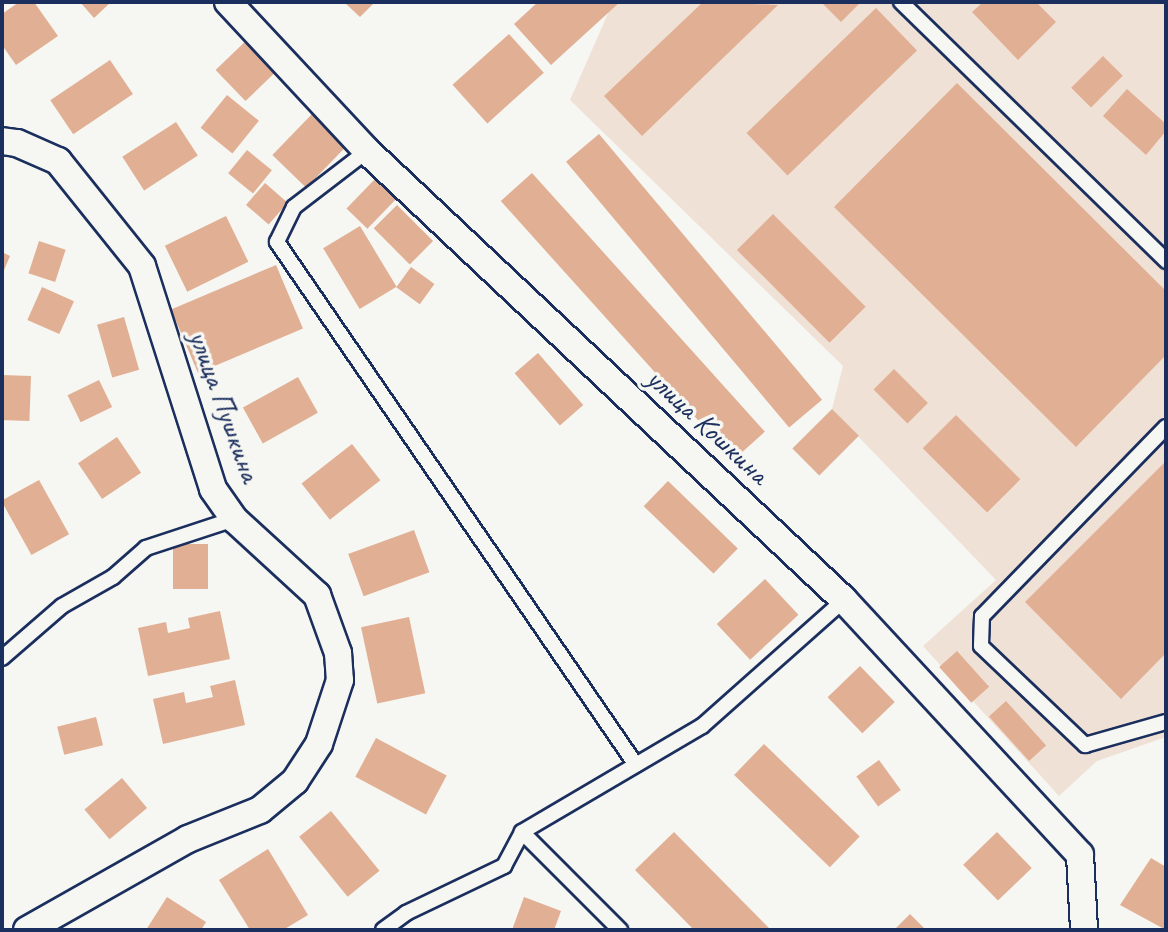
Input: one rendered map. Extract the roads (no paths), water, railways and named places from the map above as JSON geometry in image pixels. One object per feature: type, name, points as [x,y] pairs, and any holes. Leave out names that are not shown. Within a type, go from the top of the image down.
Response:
[{"type":"street","name":"улица Кошкина","points":[[228,2],[367,151],[844,600],[1080,855],[1084,930]]},
{"type":"street","name":"улица Пушкина","points":[[2,141],[18,143],[58,161],[142,266],[213,489],[234,519],[317,595],[327,620],[340,680],[318,744],[295,781],[260,810],[188,839],[27,930]]},
{"type":"lane","points":[[901,2],[1166,261]]},
{"type":"lane","points":[[367,151],[294,207],[277,242],[636,765]]},
{"type":"lane","points":[[1166,427],[982,616],[981,646],[1085,745],[1166,722]]},
{"type":"lane","points":[[2,658],[62,607],[113,577],[146,548],[234,519]]},
{"type":"lane","points":[[383,930],[406,913],[503,866],[522,832],[702,726],[844,600]]},
{"type":"lane","points":[[522,832],[621,930]]}]
